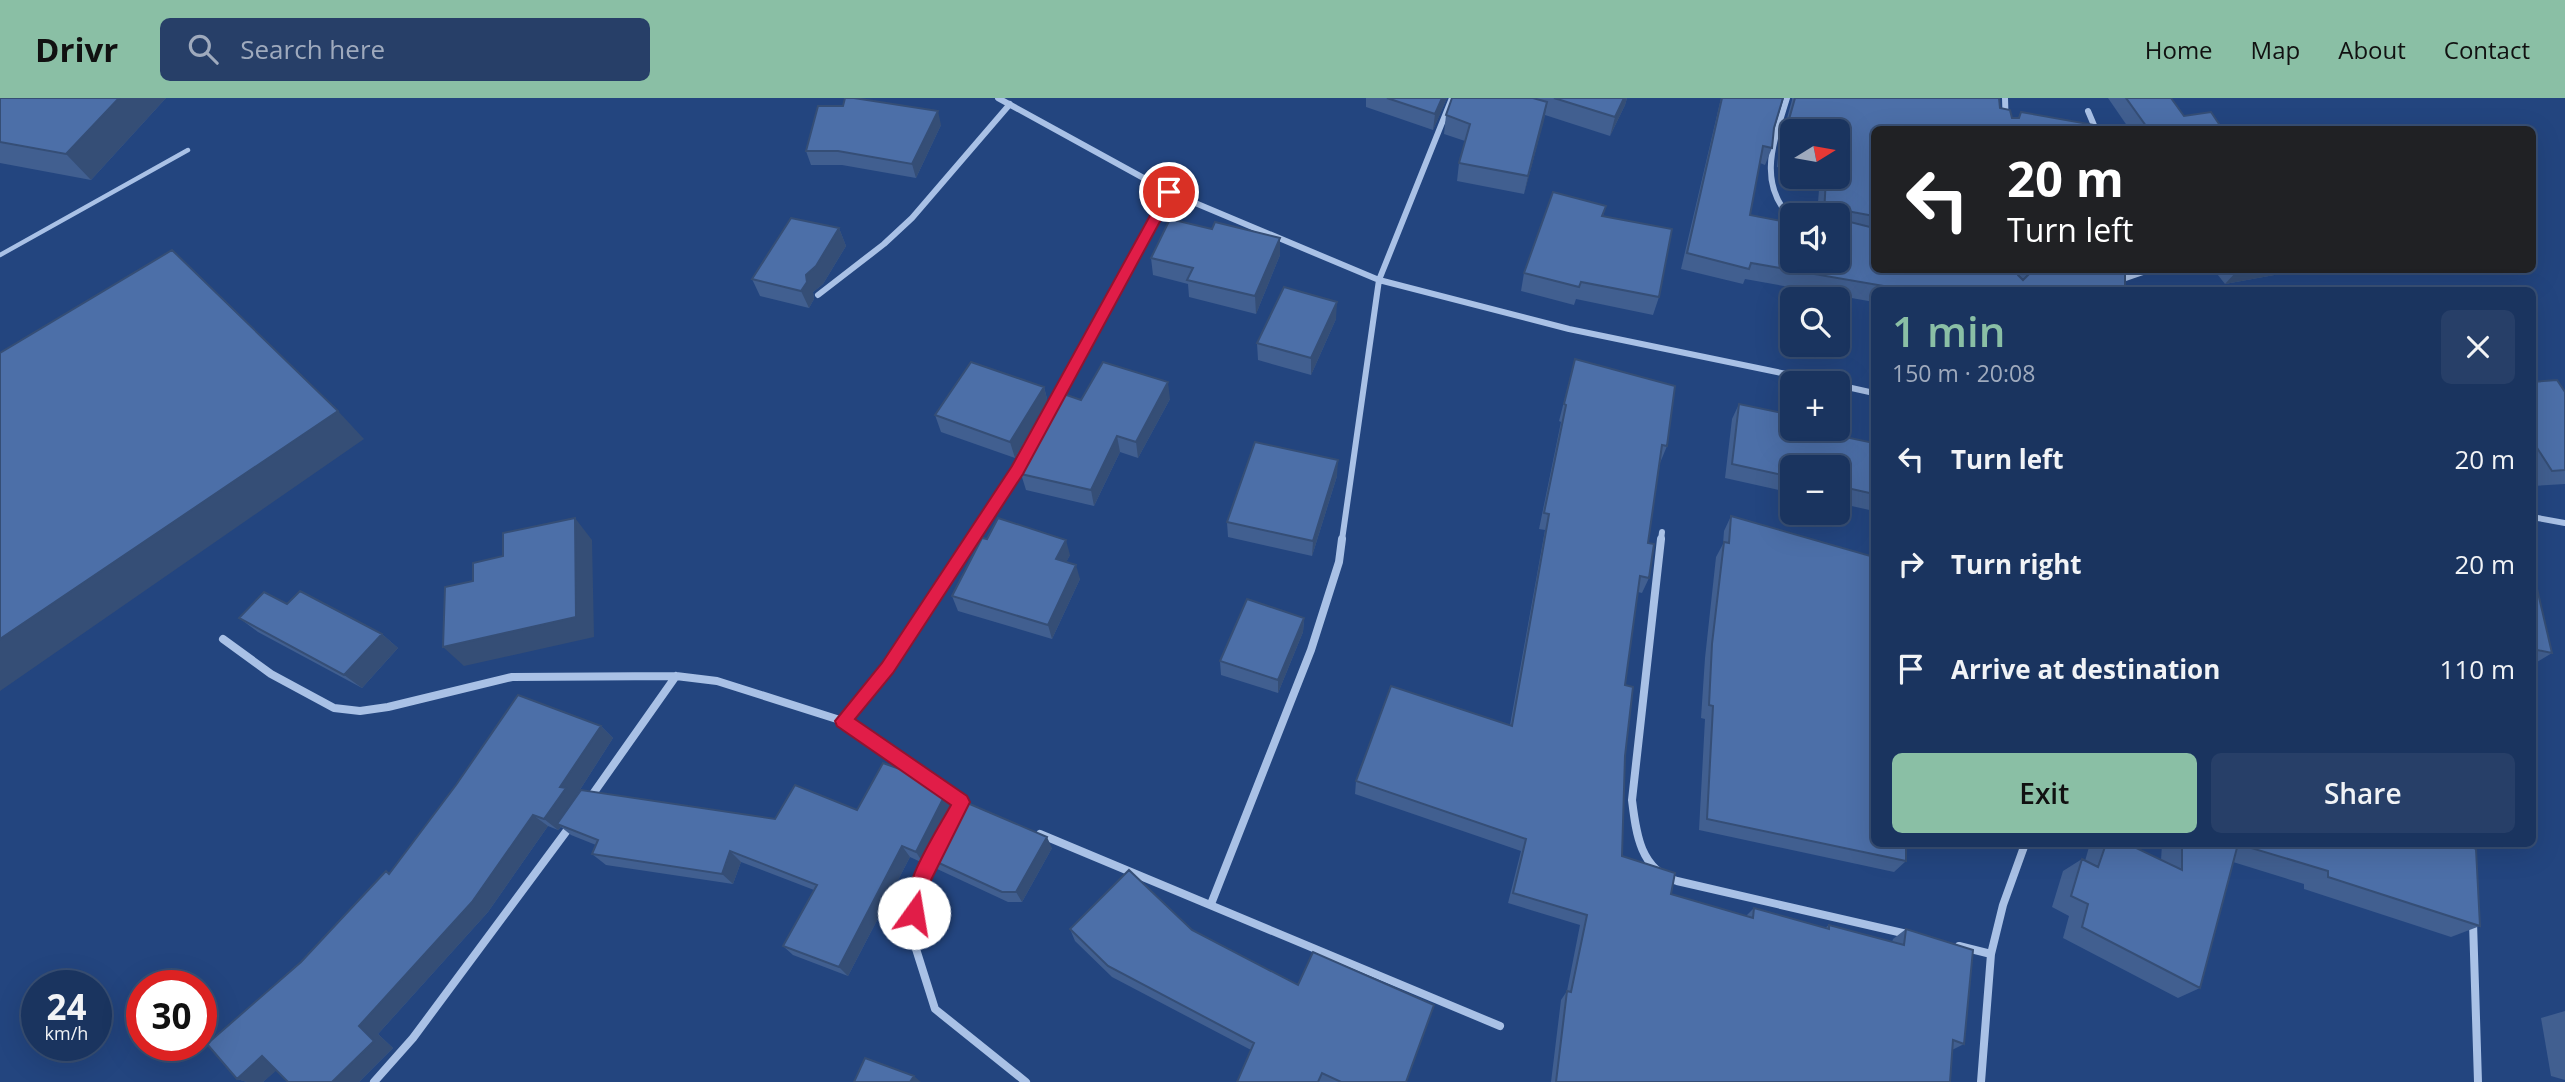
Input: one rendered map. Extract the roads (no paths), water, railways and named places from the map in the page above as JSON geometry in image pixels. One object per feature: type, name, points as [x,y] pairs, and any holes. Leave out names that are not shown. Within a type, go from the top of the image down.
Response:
[{"type":"street","points":[[998,98],[1169,192],[1379,280],[1569,329],[1780,373]]},
{"type":"street","points":[[1211,904],[1311,650],[1339,562],[1379,280],[1452,98]]},
{"type":"street","points":[[1780,208],[1772,191],[1770,158],[1787,98]]},
{"type":"street","points":[[2005,98],[2006,126]]},
{"type":"street","points":[[818,295],[884,244],[912,218],[1010,104]]},
{"type":"street","points":[[2088,111],[2094,126]]},
{"type":"street","points":[[1051,410],[1169,192]]},
{"type":"street","points":[[2107,279],[2119,281],[2144,273]]},
{"type":"street","points":[[1850,388],[1871,392]]},
{"type":"street","points":[[843,721],[888,668],[1031,446]]},
{"type":"street","points":[[2536,518],[2565,523]]},
{"type":"street","points":[[1662,532],[1632,800],[1637,838],[1649,862],[1662,876],[1685,883],[1911,935]]},
{"type":"street","points":[[223,639],[271,674],[334,708],[360,711],[388,708],[458,688],[512,677],[676,676],[716,681],[843,721],[961,802],[974,807]]},
{"type":"street","points":[[587,801],[676,676]]},
{"type":"street","points":[[955,814],[961,802]]},
{"type":"street","points":[[374,1082],[413,1038],[579,813]]},
{"type":"street","points":[[1036,832],[1211,904],[1378,978],[1500,1026]]},
{"type":"street","points":[[1981,1082],[1991,954],[2003,905],[2024,847]]},
{"type":"street","points":[[936,851],[917,889],[914,913],[916,949],[935,1009],[1026,1082]]},
{"type":"street","points":[[2473,914],[2478,1082]]},
{"type":"street","points":[[1951,944],[1991,954]]},
{"type":"lane","points":[[0,255],[188,150]]}]
